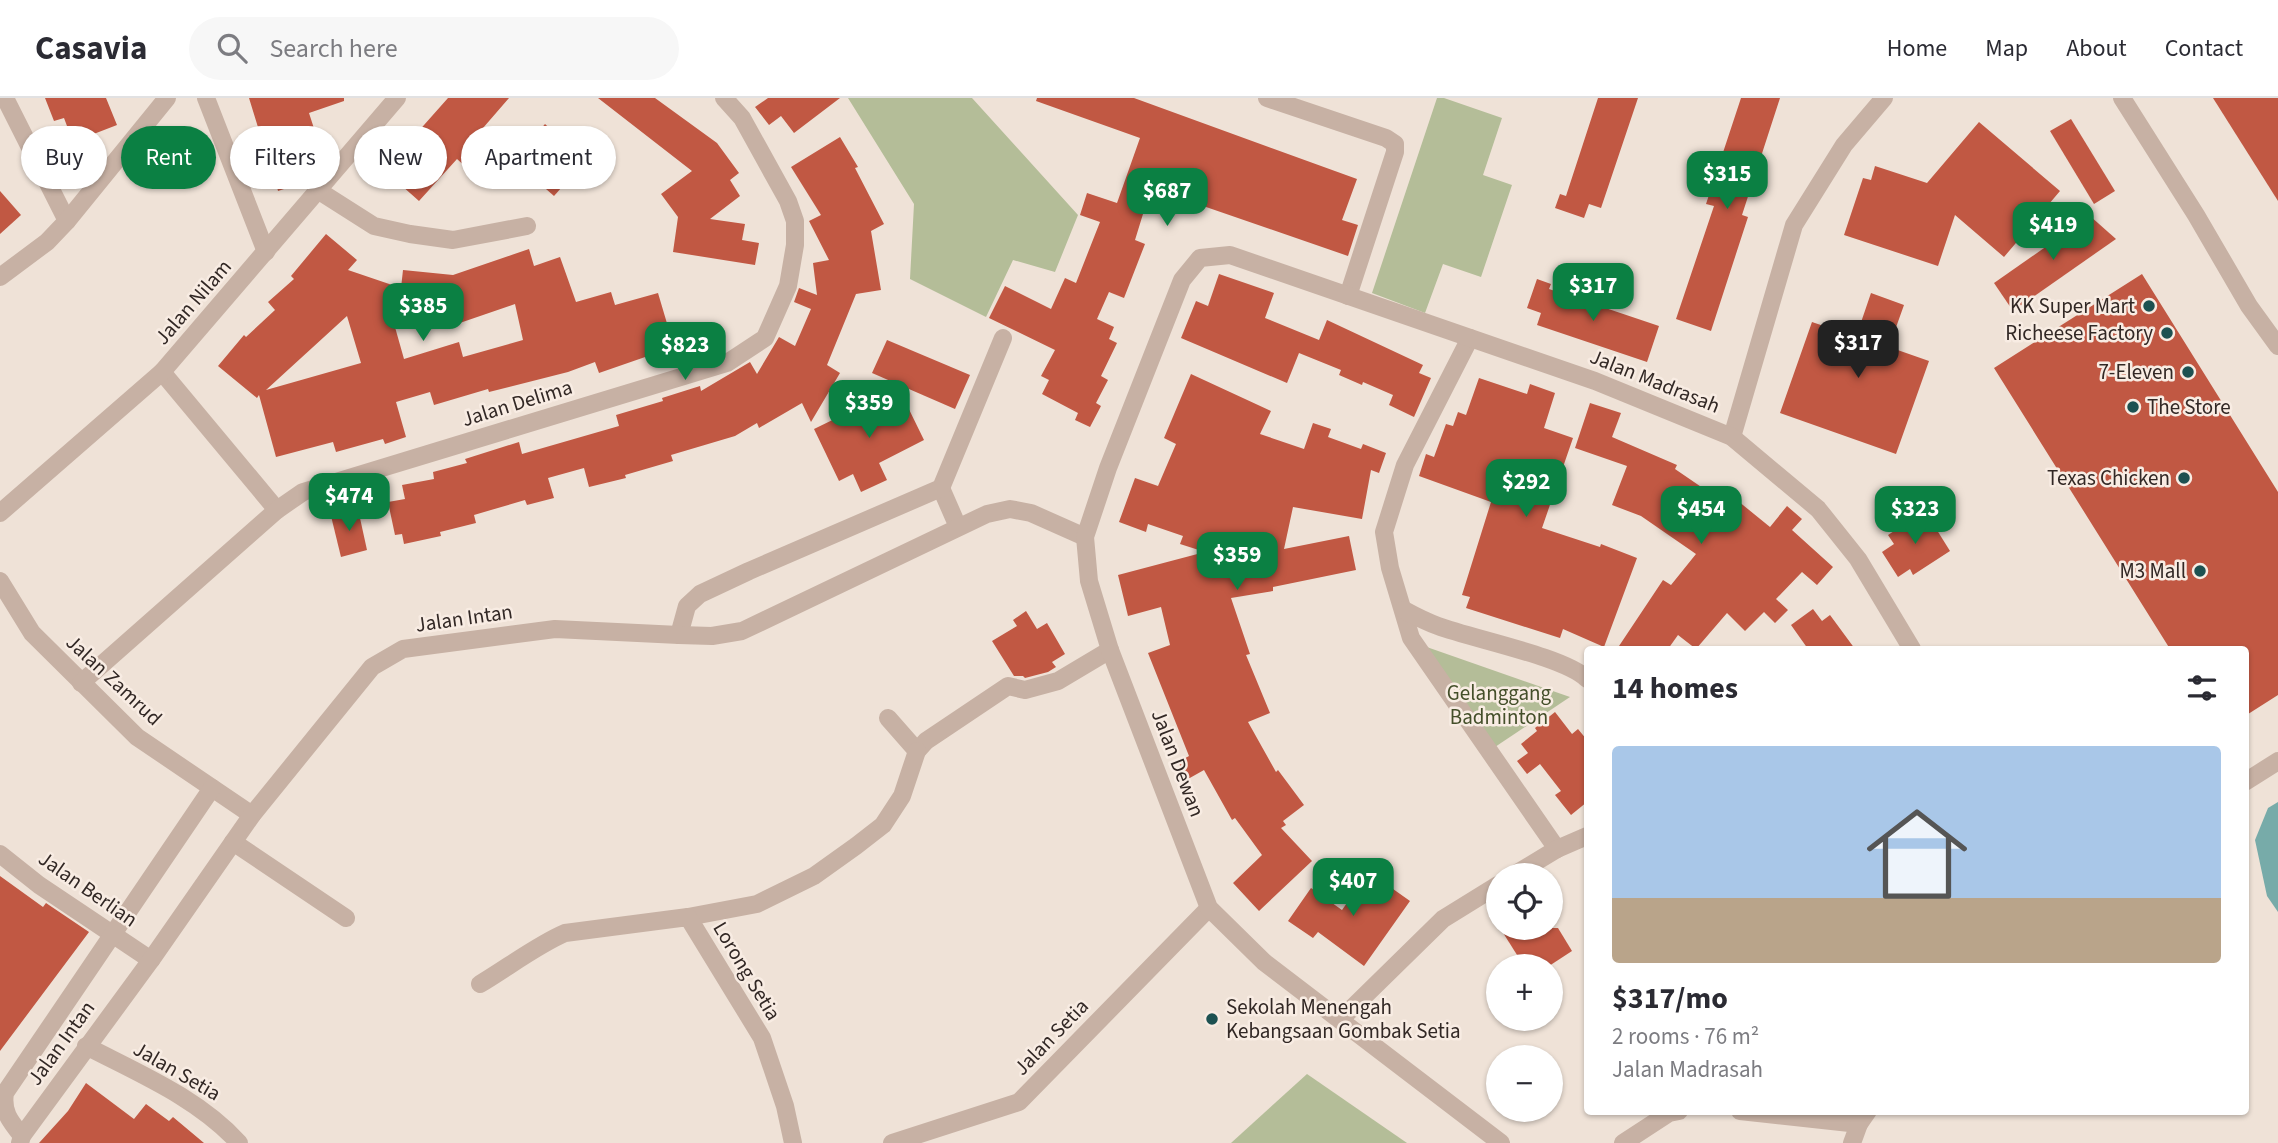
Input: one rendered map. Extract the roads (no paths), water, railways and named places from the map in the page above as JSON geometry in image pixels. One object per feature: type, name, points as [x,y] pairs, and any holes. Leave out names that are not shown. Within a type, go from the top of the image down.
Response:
[{"type":"street","points":[[5,98],[67,221]]},
{"type":"street","points":[[0,277],[47,242],[67,221],[167,98]]},
{"type":"street","points":[[206,98],[266,252]]},
{"type":"street","name":"Jalan Nilam","points":[[0,513],[162,372],[397,98]]},
{"type":"street","name":"Jalan Delima","points":[[81,683],[277,510],[303,492],[727,363],[765,338],[788,286],[795,245],[795,220],[788,201],[742,118],[724,98]]},
{"type":"street","points":[[1266,98],[1387,138],[1395,144],[1395,152],[1348,296]]},
{"type":"street","points":[[1732,437],[1794,225],[1844,145],[1884,98]]},
{"type":"street","points":[[2122,98],[2196,215],[2249,306],[2278,346]]},
{"type":"street","points":[[319,191],[374,226],[410,234],[453,240],[527,226]]},
{"type":"street","name":"Jalan Madrasah","points":[[1182,279],[1200,258],[1230,255],[1595,381],[1732,437],[1818,509],[1858,559],[1910,646]]},
{"type":"street","name":"Jalan Dewan","points":[[1182,279],[1108,468],[1085,537],[1089,582],[1110,650],[1209,908],[1264,962],[1501,1143]]},
{"type":"street","points":[[679,635],[687,606],[700,594],[941,488],[1003,338]]},
{"type":"street","points":[[1470,338],[1405,465],[1384,533],[1390,568],[1411,638],[1557,849]]},
{"type":"street","points":[[162,372],[277,510]]},
{"type":"street","points":[[941,488],[958,527]]},
{"type":"street","name":"Jalan Intan","points":[[21,1139],[252,815],[372,667],[403,649],[555,629],[712,636],[741,631],[986,514],[1010,509],[1031,513],[1085,537]]},
{"type":"street","name":"Jalan Zamrud","points":[[0,581],[32,633],[137,737],[252,815]]},
{"type":"street","points":[[1404,610],[1437,626],[1553,662],[1584,676]]},
{"type":"street","points":[[688,917],[757,904],[814,876],[883,825],[902,796],[917,751],[926,741],[1008,686],[1025,691],[1058,681],[1110,650]]},
{"type":"street","points":[[888,718],[917,751]]},
{"type":"street","points":[[2249,779],[2278,761]]},
{"type":"street","points":[[21,1139],[3,1107],[5,1093],[212,788]]},
{"type":"street","points":[[1534,863],[1584,837]]},
{"type":"street","points":[[233,842],[346,918]]},
{"type":"street","name":"Jalan Berlian","points":[[0,854],[39,884],[151,960]]},
{"type":"street","points":[[1341,1019],[1443,919],[1486,892]]},
{"type":"street","name":"Jalan Setia","points":[[892,1143],[1019,1102],[1209,908]]},
{"type":"street","name":"Lorong Setia","points":[[480,984],[532,953],[546,941],[565,933],[688,917],[762,1038],[785,1106],[793,1143]]},
{"type":"street","name":"Jalan Setia","points":[[86,1046],[186,1099],[220,1122],[239,1143]]},
{"type":"street","points":[[1623,1143],[1666,1115]]},
{"type":"street","points":[[1810,1115],[1863,1118],[1852,1143]]},
{"type":"water","points":[[2278,802],[2278,912],[2267,896],[2255,840],[2268,808]]},
{"type":"place","name":"KK Super Mart","points":[[2149,306]]},
{"type":"place","name":"Richeese Factory","points":[[2167,333]]},
{"type":"place","name":"7-Eleven","points":[[2188,372]]},
{"type":"place","name":"The Store","points":[[2133,407]]},
{"type":"place","name":"Texas Chicken","points":[[2184,478]]},
{"type":"place","name":"M3 Mall","points":[[2200,571]]},
{"type":"place","name":"Sekolah Menengah Kebangsaan Gombak Setia","points":[[1212,1019]]},
{"type":"park label","name":"Gelanggang Badminton","points":[[1499,705]]}]
